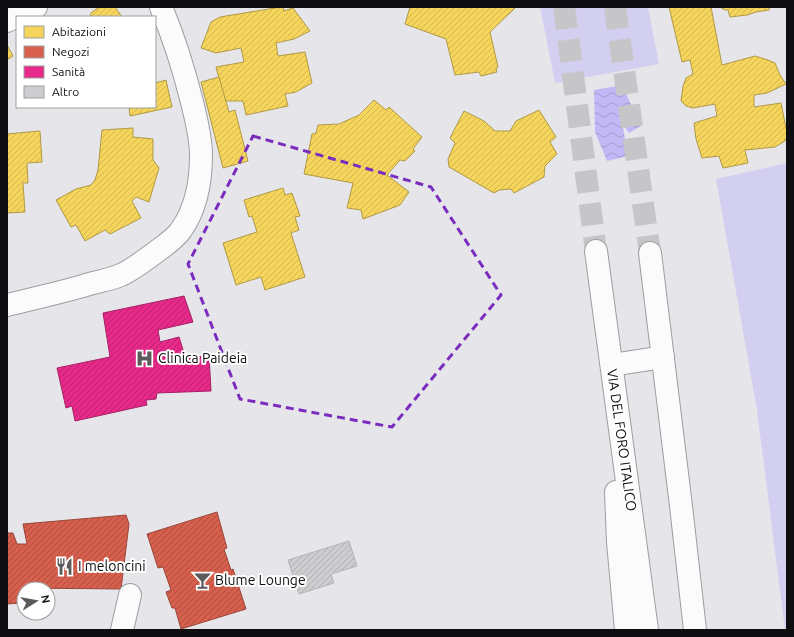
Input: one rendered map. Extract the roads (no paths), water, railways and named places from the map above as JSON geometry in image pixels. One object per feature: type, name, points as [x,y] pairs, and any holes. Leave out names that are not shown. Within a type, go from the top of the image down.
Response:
[{"type":"main road","points":[[19,16],[36,7]]},
{"type":"main road","points":[[7,306],[122,274],[135,267],[173,239],[182,230],[186,223],[197,194],[201,154],[199,137],[180,57],[161,7]]},
{"type":"main road","points":[[7,22],[16,17]]},
{"type":"main road","name":"VIA DEL FORO ITALICO","points":[[596,251],[647,630]]},
{"type":"main road","points":[[650,253],[695,630]]},
{"type":"main road","points":[[626,630],[618,542],[612,365],[663,358]]},
{"type":"main road","points":[[681,506],[705,630]]},
{"type":"main road","points":[[122,630],[130,595]]},
{"type":"water","points":[[622,85],[641,126],[629,133],[625,127],[623,127],[628,156],[607,161],[595,132],[594,90]]},
{"type":"tunnel","points":[[564,7],[596,251]]},
{"type":"tunnel","points":[[615,7],[650,253]]},
{"type":"place","name":"Clinica Paideia","points":[[145,358]]},
{"type":"place","name":"I meloncini","points":[[65,566]]},
{"type":"place","name":"Blume Lounge","points":[[202,580]]}]
